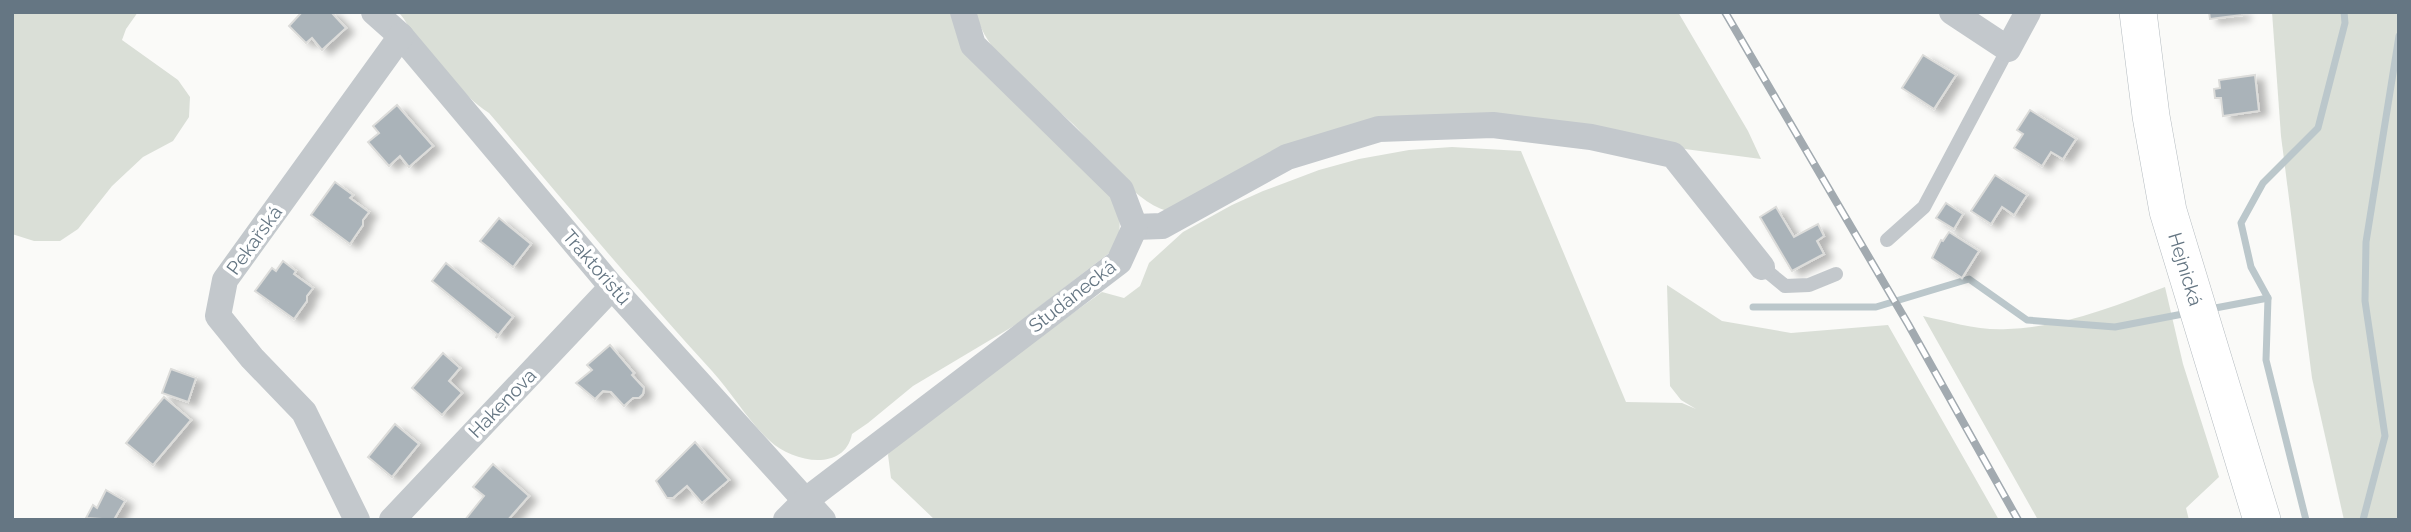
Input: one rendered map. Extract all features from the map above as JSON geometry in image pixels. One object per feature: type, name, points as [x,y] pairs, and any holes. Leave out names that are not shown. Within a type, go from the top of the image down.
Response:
[{"type":"main road","name":"Hejnická","points":[[2138,12],[2151,116],[2168,211],[2262,520]]},
{"type":"street","name":"Traktoristů","points":[[374,12],[401,36],[612,287],[815,510]]},
{"type":"street","points":[[963,12],[973,45],[1121,190],[1135,227],[1162,226],[1287,156],[1379,130],[1493,125],[1591,137],[1673,155],[1762,267]]},
{"type":"street","points":[[1952,12],[2008,49],[2028,12]]},
{"type":"street","name":"Pekařská","points":[[357,520],[304,412],[252,358],[218,316],[225,280],[401,36]]},
{"type":"street","name":"Studánecká","points":[[786,520],[815,510],[1119,262],[1135,227]]},
{"type":"street","name":"Hakenova","points":[[392,520],[612,287]]},
{"type":"lane","points":[[1887,240],[1924,207],[2008,49]]},
{"type":"lane","points":[[1762,267],[1785,286],[1809,285],[1836,274]]},
{"type":"shaded area","points":[[12,12],[138,12],[122,40],[178,80],[190,97],[189,117],[173,141],[143,157],[112,186],[78,229],[60,241],[34,241],[12,234]]},
{"type":"shaded area","points":[[398,12],[955,12],[1114,196],[1120,221],[1117,247],[1017,324],[913,386],[852,434],[847,446],[839,454],[816,460],[791,454],[770,441],[754,425],[719,380],[489,113],[460,88],[433,59]]},
{"type":"shaded area","points":[[975,12],[1678,12],[1748,131],[1761,159],[1662,146],[1367,128],[1167,211],[1140,197],[1116,174],[1073,124],[1015,75],[988,41]]},
{"type":"shaded area","points":[[2272,12],[2399,12],[2399,520],[2344,520],[2312,378],[2281,136]]},
{"type":"shaded area","points":[[1452,147],[1521,151],[1626,402],[1682,403],[1696,409],[1681,400],[1670,386],[1667,285],[1722,321],[1791,333],[1888,325],[1999,520],[935,520],[891,478],[888,455],[892,444],[1102,292],[1124,298],[1140,286],[1149,263],[1183,232],[1232,205],[1319,170],[1409,150]]},
{"type":"shaded area","points":[[2165,287],[2183,364],[2219,477],[2186,508],[2189,520],[2038,520],[1923,316],[1986,329],[2028,327],[2069,320]]},
{"type":"building","points":[[302,12],[331,12],[346,28],[322,50],[312,38],[306,43],[289,26]]},
{"type":"building","points":[[2209,12],[2242,12],[2242,15],[2210,19]]},
{"type":"building","points":[[1923,55],[1956,75],[1934,109],[1902,88]]},
{"type":"building","points":[[2255,75],[2259,111],[2223,116],[2221,98],[2215,98],[2214,89],[2220,88],[2219,80]]},
{"type":"building","points":[[397,105],[433,146],[409,167],[400,156],[389,166],[368,142],[379,133],[373,126]]},
{"type":"building","points":[[2030,110],[2076,139],[2063,159],[2051,152],[2042,166],[2014,148],[2023,134],[2017,130]]},
{"type":"building","points":[[1995,175],[2027,195],[2014,215],[2002,207],[1991,224],[1971,211]]},
{"type":"building","points":[[335,182],[353,195],[350,198],[369,212],[350,244],[311,215]]},
{"type":"building","points":[[1946,203],[1963,214],[1954,229],[1936,218]]},
{"type":"building","points":[[1776,207],[1794,237],[1818,224],[1824,236],[1817,241],[1824,254],[1792,271],[1760,217]]},
{"type":"building","points":[[499,218],[531,244],[513,267],[480,241]]},
{"type":"building","points":[[1949,232],[1979,251],[1962,278],[1932,258],[1941,240],[1943,241]]},
{"type":"building","points":[[283,261],[296,271],[294,274],[313,288],[294,319],[255,291],[272,268],[276,271]]},
{"type":"building","points":[[446,263],[513,317],[496,338],[497,334],[432,281]]},
{"type":"building","points":[[610,345],[644,388],[639,398],[633,398],[624,406],[611,392],[603,391],[595,399],[576,383],[592,370],[587,365]]},
{"type":"building","points":[[443,353],[460,368],[449,381],[462,393],[442,415],[412,388]]},
{"type":"building","points":[[171,369],[196,378],[188,402],[162,393]]},
{"type":"building","points":[[164,397],[191,420],[153,465],[126,443]]},
{"type":"building","points":[[395,424],[419,444],[392,477],[368,457]]},
{"type":"building","points":[[695,442],[729,480],[702,503],[687,486],[673,498],[667,498],[656,481]]},
{"type":"building","points":[[493,464],[529,496],[508,520],[465,520],[484,496],[473,487]]},
{"type":"building","points":[[106,490],[125,501],[115,518],[118,520],[86,518],[93,505],[97,508]]},
{"type":"waterway","points":[[2306,520],[2266,360],[2268,298],[2251,267],[2241,223],[2263,183],[2318,128],[2345,23],[2344,12]]},
{"type":"waterway","points":[[2363,520],[2385,436],[2365,301],[2366,242],[2399,36]]},
{"type":"waterway","points":[[1753,307],[1876,307],[1969,279],[2027,320],[2115,327],[2188,313]]},
{"type":"waterway","points":[[2210,309],[2268,298]]},
{"type":"railway","points":[[1725,12],[1908,324],[2018,520]]}]
